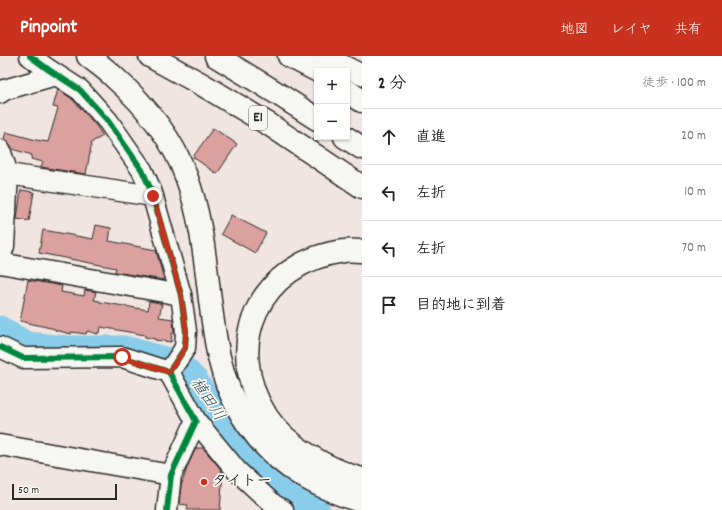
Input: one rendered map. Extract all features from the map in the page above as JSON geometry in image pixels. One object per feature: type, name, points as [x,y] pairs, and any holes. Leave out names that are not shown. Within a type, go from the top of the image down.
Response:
[{"type":"highway","points":[[88,56],[114,76],[151,115],[165,135],[186,175],[200,225],[214,331],[220,358],[227,383],[246,423],[259,440],[275,456],[292,469],[334,492],[362,501]]},
{"type":"highway","name":"E1","points":[[150,56],[203,85],[263,121],[362,187]]},
{"type":"highway","name":"E1","points":[[216,56],[314,117]]},
{"type":"highway","points":[[289,56],[317,66]]},
{"type":"highway","points":[[350,88],[362,94]]},
{"type":"highway","points":[[350,93],[362,101]]},
{"type":"highway","points":[[350,140],[362,148]]},
{"type":"highway","points":[[362,251],[345,251],[326,254],[307,261],[289,271],[275,283],[264,297],[256,311],[250,329],[248,348],[248,367],[252,385],[268,418],[281,434],[314,458],[333,468],[362,479]]},
{"type":"street","points":[[30,56],[80,90],[108,121],[142,170],[153,196],[181,295],[186,331],[185,348],[174,365]]},
{"type":"street","points":[[317,66],[362,75]]},
{"type":"street","points":[[0,93],[4,90],[56,75]]},
{"type":"street","points":[[0,150],[8,174],[4,246],[0,258]]},
{"type":"street","points":[[8,174],[153,196]]},
{"type":"street","points":[[0,264],[181,295]]},
{"type":"street","points":[[0,347],[23,358],[122,357],[174,365]]},
{"type":"street","points":[[174,365],[196,421],[237,471],[276,508]]},
{"type":"street","points":[[168,510],[171,475],[196,421]]},
{"type":"street","points":[[0,444],[171,475]]},
{"type":"building","points":[[58,89],[72,99],[95,124],[103,136],[92,142],[86,174],[41,167],[43,162],[31,159],[32,155],[12,149],[8,142],[4,139],[6,132],[48,142],[58,108],[53,107]]},
{"type":"building","points":[[213,128],[237,144],[217,174],[193,157]]},
{"type":"building","points":[[21,190],[34,192],[29,221],[17,219]]},
{"type":"building","points":[[231,215],[266,233],[255,253],[221,234]]},
{"type":"building","points":[[96,225],[111,228],[109,241],[156,250],[164,280],[115,272],[116,268],[39,253],[43,230],[93,239]]},
{"type":"building","points":[[28,280],[62,286],[61,292],[84,296],[85,290],[96,292],[94,300],[100,302],[148,310],[149,301],[160,303],[162,304],[159,317],[173,319],[174,333],[172,333],[171,342],[155,340],[145,337],[145,335],[101,327],[98,334],[87,331],[86,334],[71,332],[71,334],[20,321]]},
{"type":"building","points":[[196,448],[203,448],[223,474],[220,510],[187,510],[188,505],[179,504],[181,486]]},
{"type":"waterway","name":"植田川","points":[[0,328],[27,344],[67,348],[125,348],[169,360],[181,365],[195,379],[236,444],[262,472],[285,491],[318,510]]},
{"type":"cycle path","points":[[30,56],[80,90],[108,121],[142,170],[151,190],[181,295],[186,331],[185,348],[169,372]]},
{"type":"cycle path","points":[[0,347],[23,358],[122,357],[169,372],[196,421],[171,475],[167,510]]},
{"type":"place","name":"タイトー","points":[[204,482]]},
{"type":"route","points":[[122,357],[169,372],[185,348],[186,331],[181,295],[153,196]]}]
